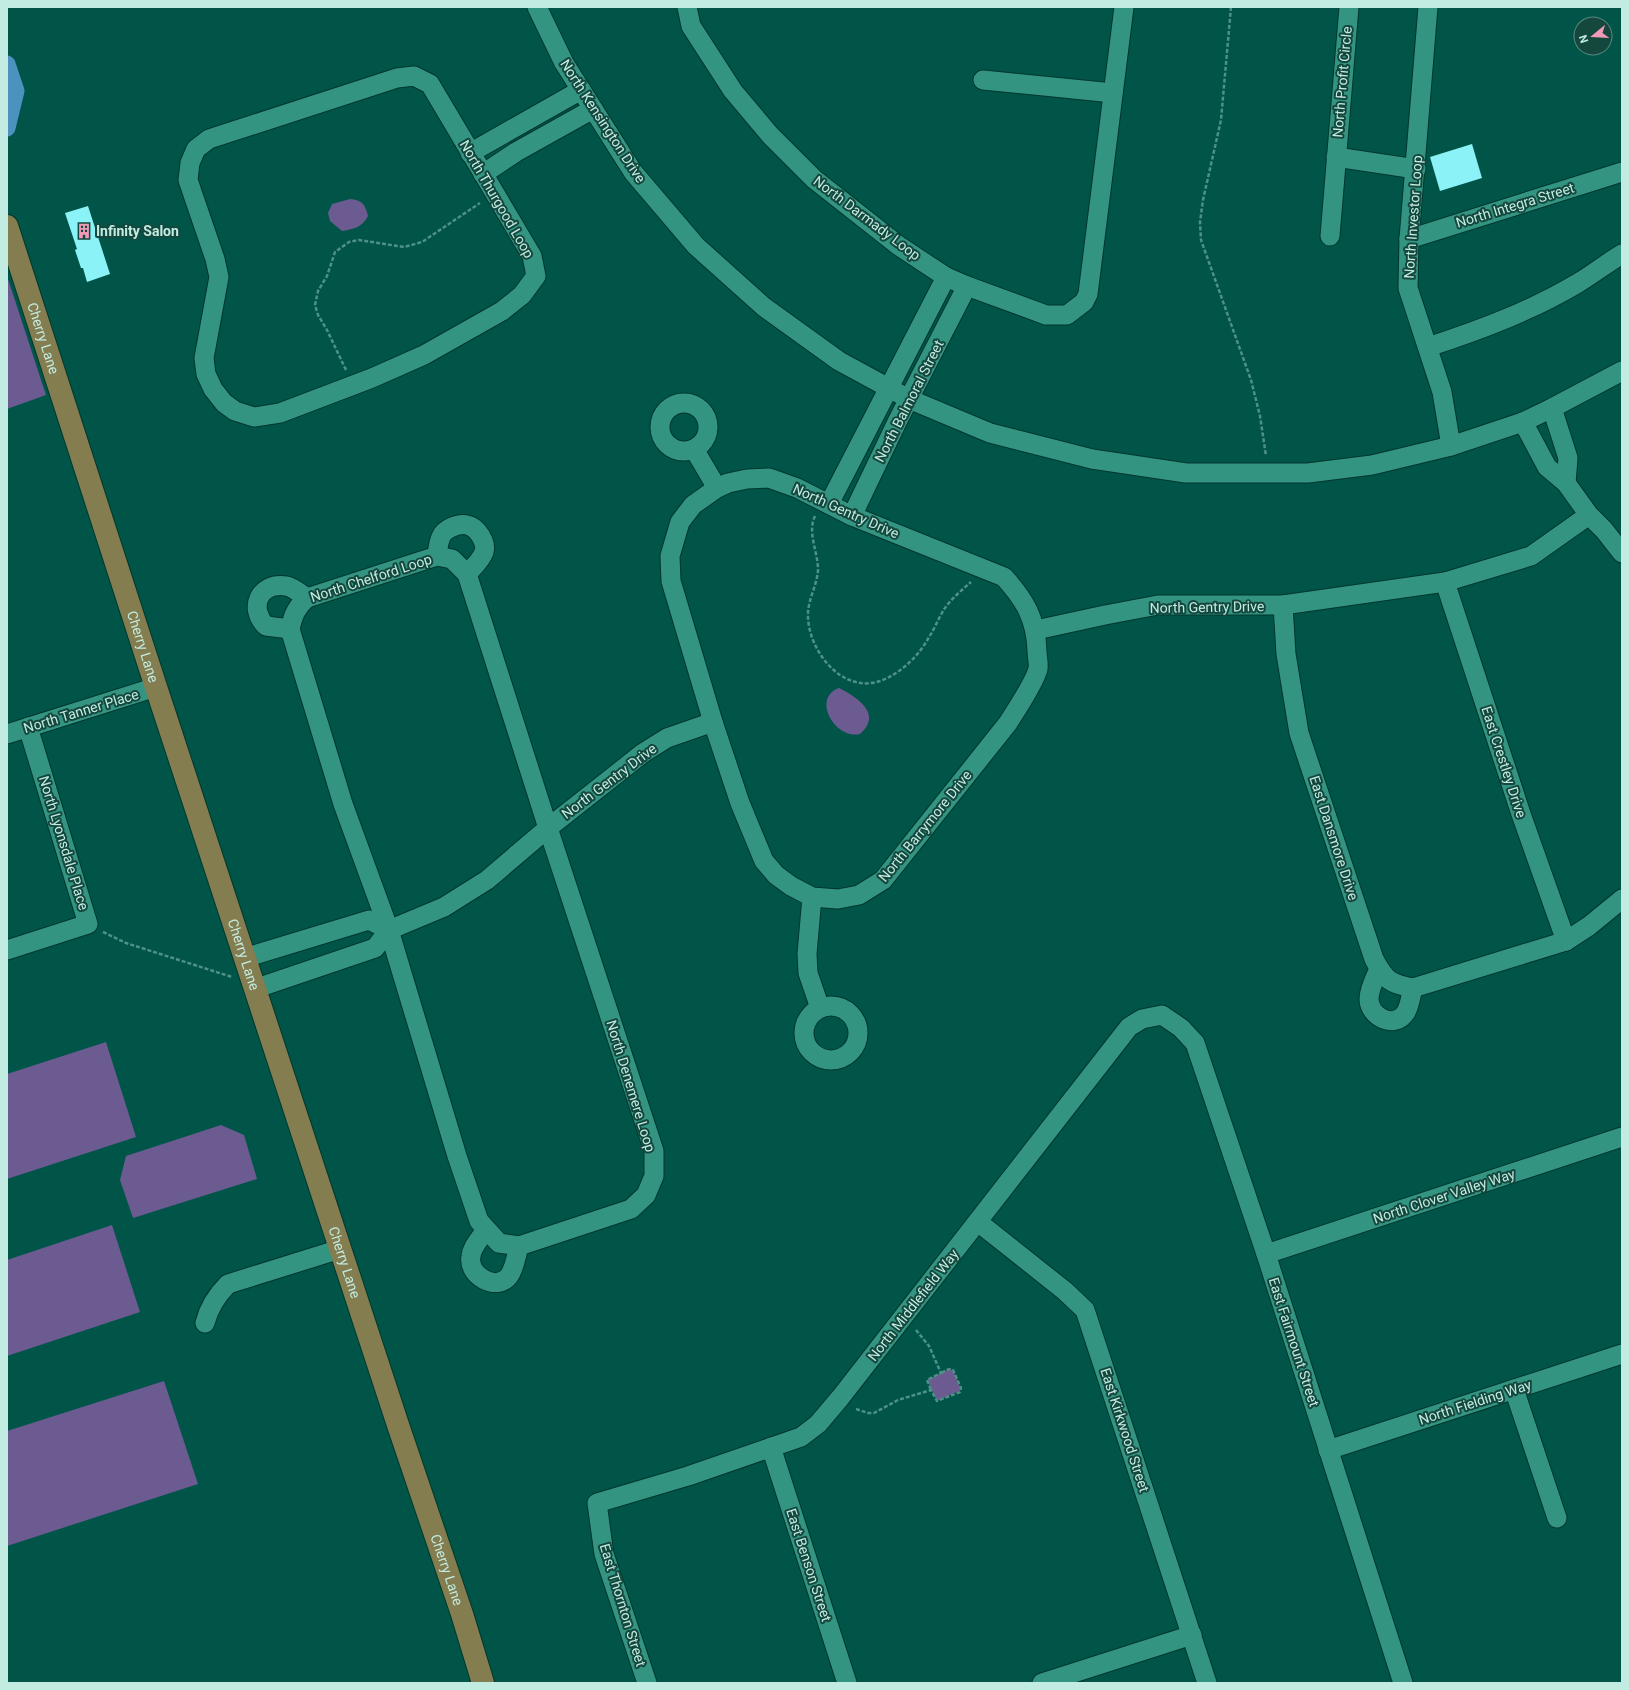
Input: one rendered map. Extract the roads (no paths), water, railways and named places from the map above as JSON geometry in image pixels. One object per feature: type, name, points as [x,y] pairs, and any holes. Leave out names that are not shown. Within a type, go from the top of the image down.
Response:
[{"type":"main road","name":"Cherry Lane","points":[[7,226],[249,973],[462,1614],[483,1683]]},
{"type":"street","name":"North Kensington Drive","points":[[537,7],[564,63],[634,172],[696,246],[764,307],[839,361],[909,399],[990,433],[1092,459],[1186,473],[1308,473],[1372,465],[1451,446],[1522,422],[1622,371]]},
{"type":"street","name":"North Darmady Loop","points":[[687,7],[691,26],[733,91],[770,135],[814,179],[899,246],[946,277],[1046,315],[1067,315],[1084,302],[1088,294],[1124,7]]},
{"type":"street","name":"North Profit Circle","points":[[1330,236],[1349,7]]},
{"type":"street","name":"North Investor Loop","points":[[1428,7],[1416,169],[1409,239],[1408,288],[1442,392],[1451,446]]},
{"type":"street","name":"North Thurgood Loop","points":[[414,76],[430,84],[483,174],[532,256],[536,276],[522,295],[502,311],[424,355],[330,396],[280,413],[254,417],[235,411],[224,403],[213,389],[206,374],[204,358],[219,277],[215,259],[188,180],[190,163],[196,149],[210,139],[397,78],[414,76]]},
{"type":"street","points":[[983,80],[1113,93]]},
{"type":"street","points":[[470,153],[581,90]]},
{"type":"street","points":[[483,174],[516,152],[593,109]]},
{"type":"street","name":"North Profit Circle","points":[[1336,157],[1416,169]]},
{"type":"street","name":"North Integra Street","points":[[1409,239],[1622,172]]},
{"type":"street","points":[[1428,348],[1486,328],[1532,306],[1578,283],[1622,254]]},
{"type":"street","name":"North Balmoral Street","points":[[822,510],[889,389],[946,277]]},
{"type":"street","name":"North Balmoral Street","points":[[852,516],[909,399],[967,286]]},
{"type":"street","points":[[1552,408],[1568,458],[1566,483]]},
{"type":"street","points":[[1522,422],[1547,467],[1566,483],[1589,515],[1604,530],[1622,553]]},
{"type":"street","points":[[694,449],[717,488]]},
{"type":"street","name":"North Gentry Drive","points":[[249,973],[375,948],[389,930],[444,907],[487,880],[548,828],[642,753],[667,738],[713,722],[671,581],[670,556],[680,522],[693,505],[717,488],[728,483],[747,479],[769,478],[797,488],[822,510],[852,516],[1004,577],[1020,594],[1031,614],[1036,630],[1158,605],[1283,605],[1445,582],[1531,556],[1589,515]]},
{"type":"street","points":[[438,556],[441,537],[447,530],[456,526],[468,525],[477,531],[484,544],[484,552],[467,574]]},
{"type":"street","name":"North Chelford Loop","points":[[290,629],[294,614],[299,605],[307,598],[438,556],[452,559],[467,574],[548,828]]},
{"type":"street","name":"East Crestley Drive","points":[[1445,582],[1521,814],[1566,941]]},
{"type":"street","points":[[307,598],[285,586],[268,588],[261,593],[258,598],[257,610],[261,621],[266,626],[290,629],[343,804],[389,930]]},
{"type":"street","name":"East Dansmore Drive","points":[[1283,605],[1286,654],[1299,733],[1374,959],[1379,969],[1396,985],[1413,988]]},
{"type":"street","name":"North Barrymore Drive","points":[[713,722],[740,803],[764,861],[776,875],[791,886],[812,897],[838,899],[859,895],[883,880],[1008,723],[1024,697],[1038,669],[1036,630]]},
{"type":"street","name":"North Tanner Place","points":[[7,734],[156,687]]},
{"type":"street","name":"North Lyonsdale Place","points":[[7,950],[88,924],[28,727]]},
{"type":"street","name":"North Denemere Loop","points":[[389,930],[457,1156],[479,1221],[499,1243],[519,1246],[631,1209],[646,1195],[654,1176],[654,1151],[548,828]]},
{"type":"street","points":[[812,897],[807,954],[808,972],[820,1008]]},
{"type":"street","points":[[1379,969],[1371,987],[1369,998],[1371,1008],[1378,1017],[1384,1020],[1393,1021],[1400,1018],[1406,1011],[1413,988],[1566,941],[1589,926],[1622,899]]},
{"type":"street","points":[[249,973],[369,920],[389,930]]},
{"type":"street","name":"North Middlefield Way","points":[[597,1503],[688,1476],[801,1437],[818,1424],[978,1222],[1129,1027],[1142,1019],[1162,1015]]},
{"type":"street","name":"East Fairmount Street","points":[[1162,1015],[1181,1028],[1195,1043],[1266,1254],[1403,1683]]},
{"type":"street","name":"North Clover Valley Way","points":[[1266,1254],[1622,1137]]},
{"type":"street","name":"East Kirkwood Street","points":[[978,1222],[1065,1291],[1086,1310],[1207,1683]]},
{"type":"street","points":[[486,1229],[473,1250],[470,1265],[476,1275],[487,1282],[496,1282],[508,1277],[514,1266],[519,1246]]},
{"type":"street","points":[[205,1322],[211,1305],[217,1295],[228,1284],[340,1249]]},
{"type":"street","name":"North Fielding Way","points":[[1328,1450],[1622,1354]]},
{"type":"street","points":[[1514,1389],[1557,1518]]},
{"type":"street","name":"East Benson Street","points":[[771,1447],[847,1683]]},
{"type":"street","name":"East Thornton Street","points":[[597,1503],[604,1554],[647,1683]]},
{"type":"street","points":[[1042,1683],[1192,1635]]},
{"type":"waterway","points":[[7,64],[16,91],[7,128]]},
{"type":"place","name":"Infinity Salon","points":[[84,231]]}]
